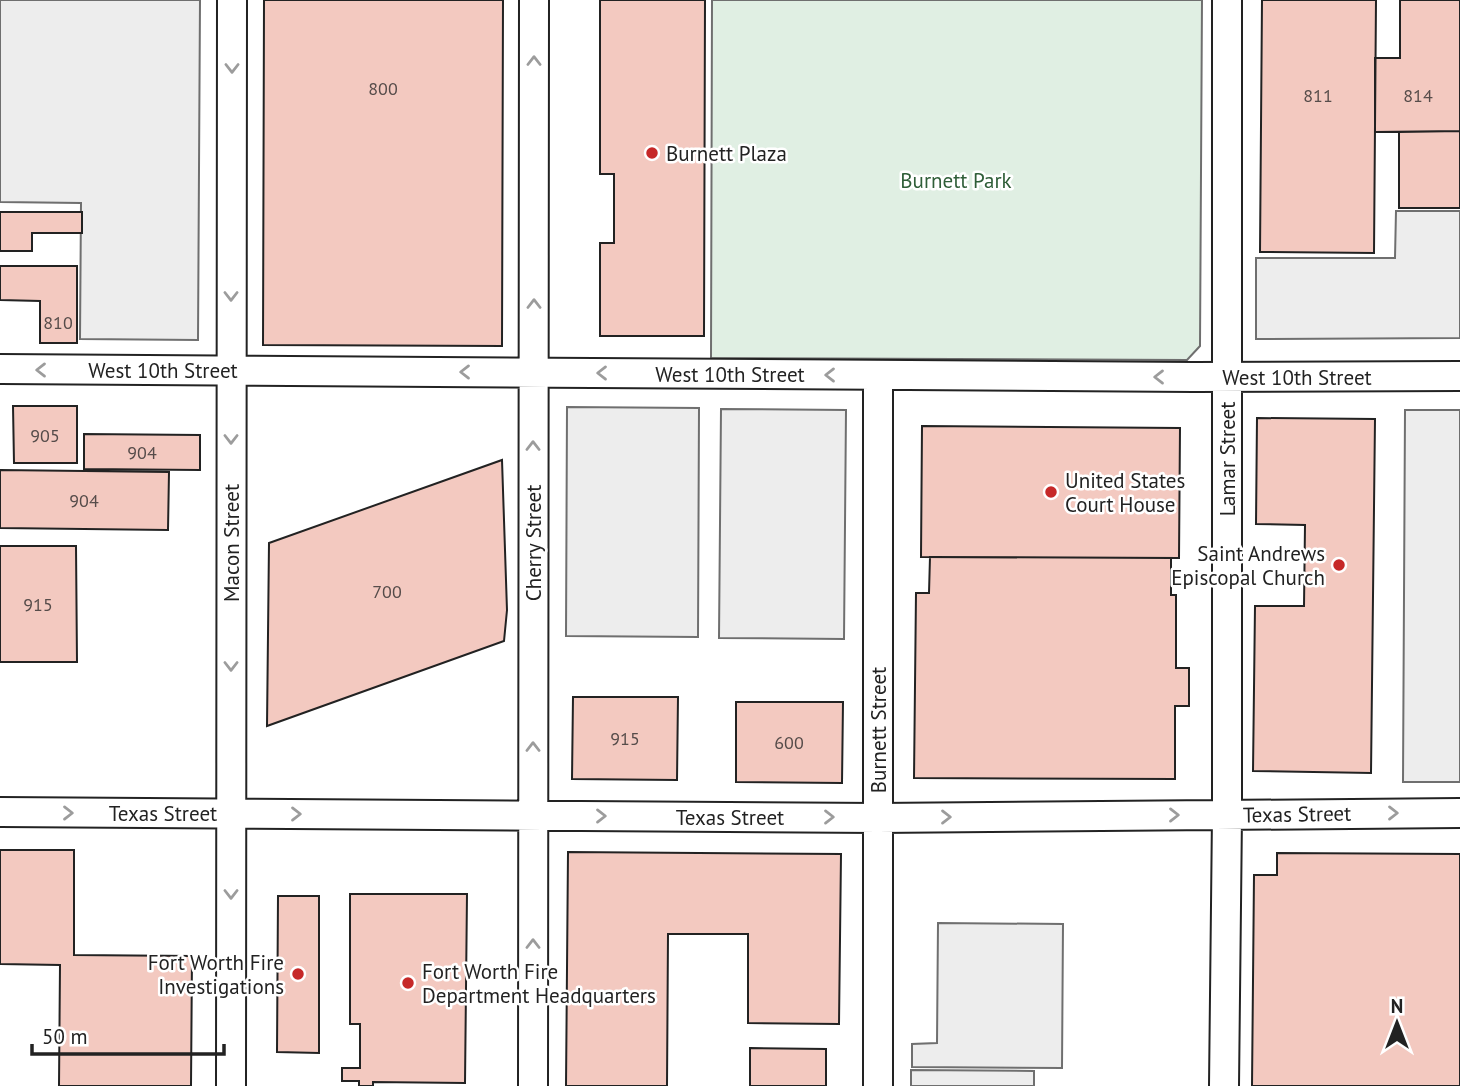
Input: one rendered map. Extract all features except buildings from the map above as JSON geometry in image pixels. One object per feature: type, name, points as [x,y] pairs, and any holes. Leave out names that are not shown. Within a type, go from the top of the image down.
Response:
[{"type":"street","name":"Macon Street","points":[[232,0],[232,1086]]},
{"type":"street","name":"Cherry Street","points":[[533,1086],[534,0]]},
{"type":"street","name":"Lamar Street","points":[[1224,1086],[1227,815],[1227,0]]},
{"type":"street","name":"West 10th Street","points":[[0,369],[1227,377],[1460,376]]},
{"type":"street","name":"Burnett Street","points":[[878,375],[878,1086]]},
{"type":"street","name":"Texas Street","points":[[0,812],[878,818],[1460,813]]},
{"type":"green space","name":"Burnett Park","points":[[712,0],[1202,0],[1200,346],[1187,360],[711,358]]},
{"type":"shaded area","points":[[0,0],[200,0],[198,340],[80,339],[81,203],[0,202]]},
{"type":"shaded area","points":[[1396,211],[1460,211],[1460,338],[1256,339],[1256,258],[1395,258]]},
{"type":"shaded area","points":[[567,407],[699,408],[698,637],[566,636]]},
{"type":"shaded area","points":[[721,409],[846,410],[844,639],[719,638]]},
{"type":"shaded area","points":[[1405,410],[1460,410],[1460,782],[1403,782]]},
{"type":"shaded area","points":[[938,923],[1063,924],[1062,1068],[912,1067],[912,1044],[937,1043]]},
{"type":"shaded area","points":[[911,1070],[1034,1071],[1034,1086],[911,1086]]},
{"type":"place","name":"Burnett Plaza","points":[[652,153]]},
{"type":"place","name":"United States Court House","points":[[1051,492]]},
{"type":"place","name":"Saint Andrews Episcopal Church","points":[[1339,565]]},
{"type":"place","name":"Fort Worth Fire Investigations","points":[[298,974]]},
{"type":"place","name":"Fort Worth Fire Department Headquarters","points":[[408,983]]}]
